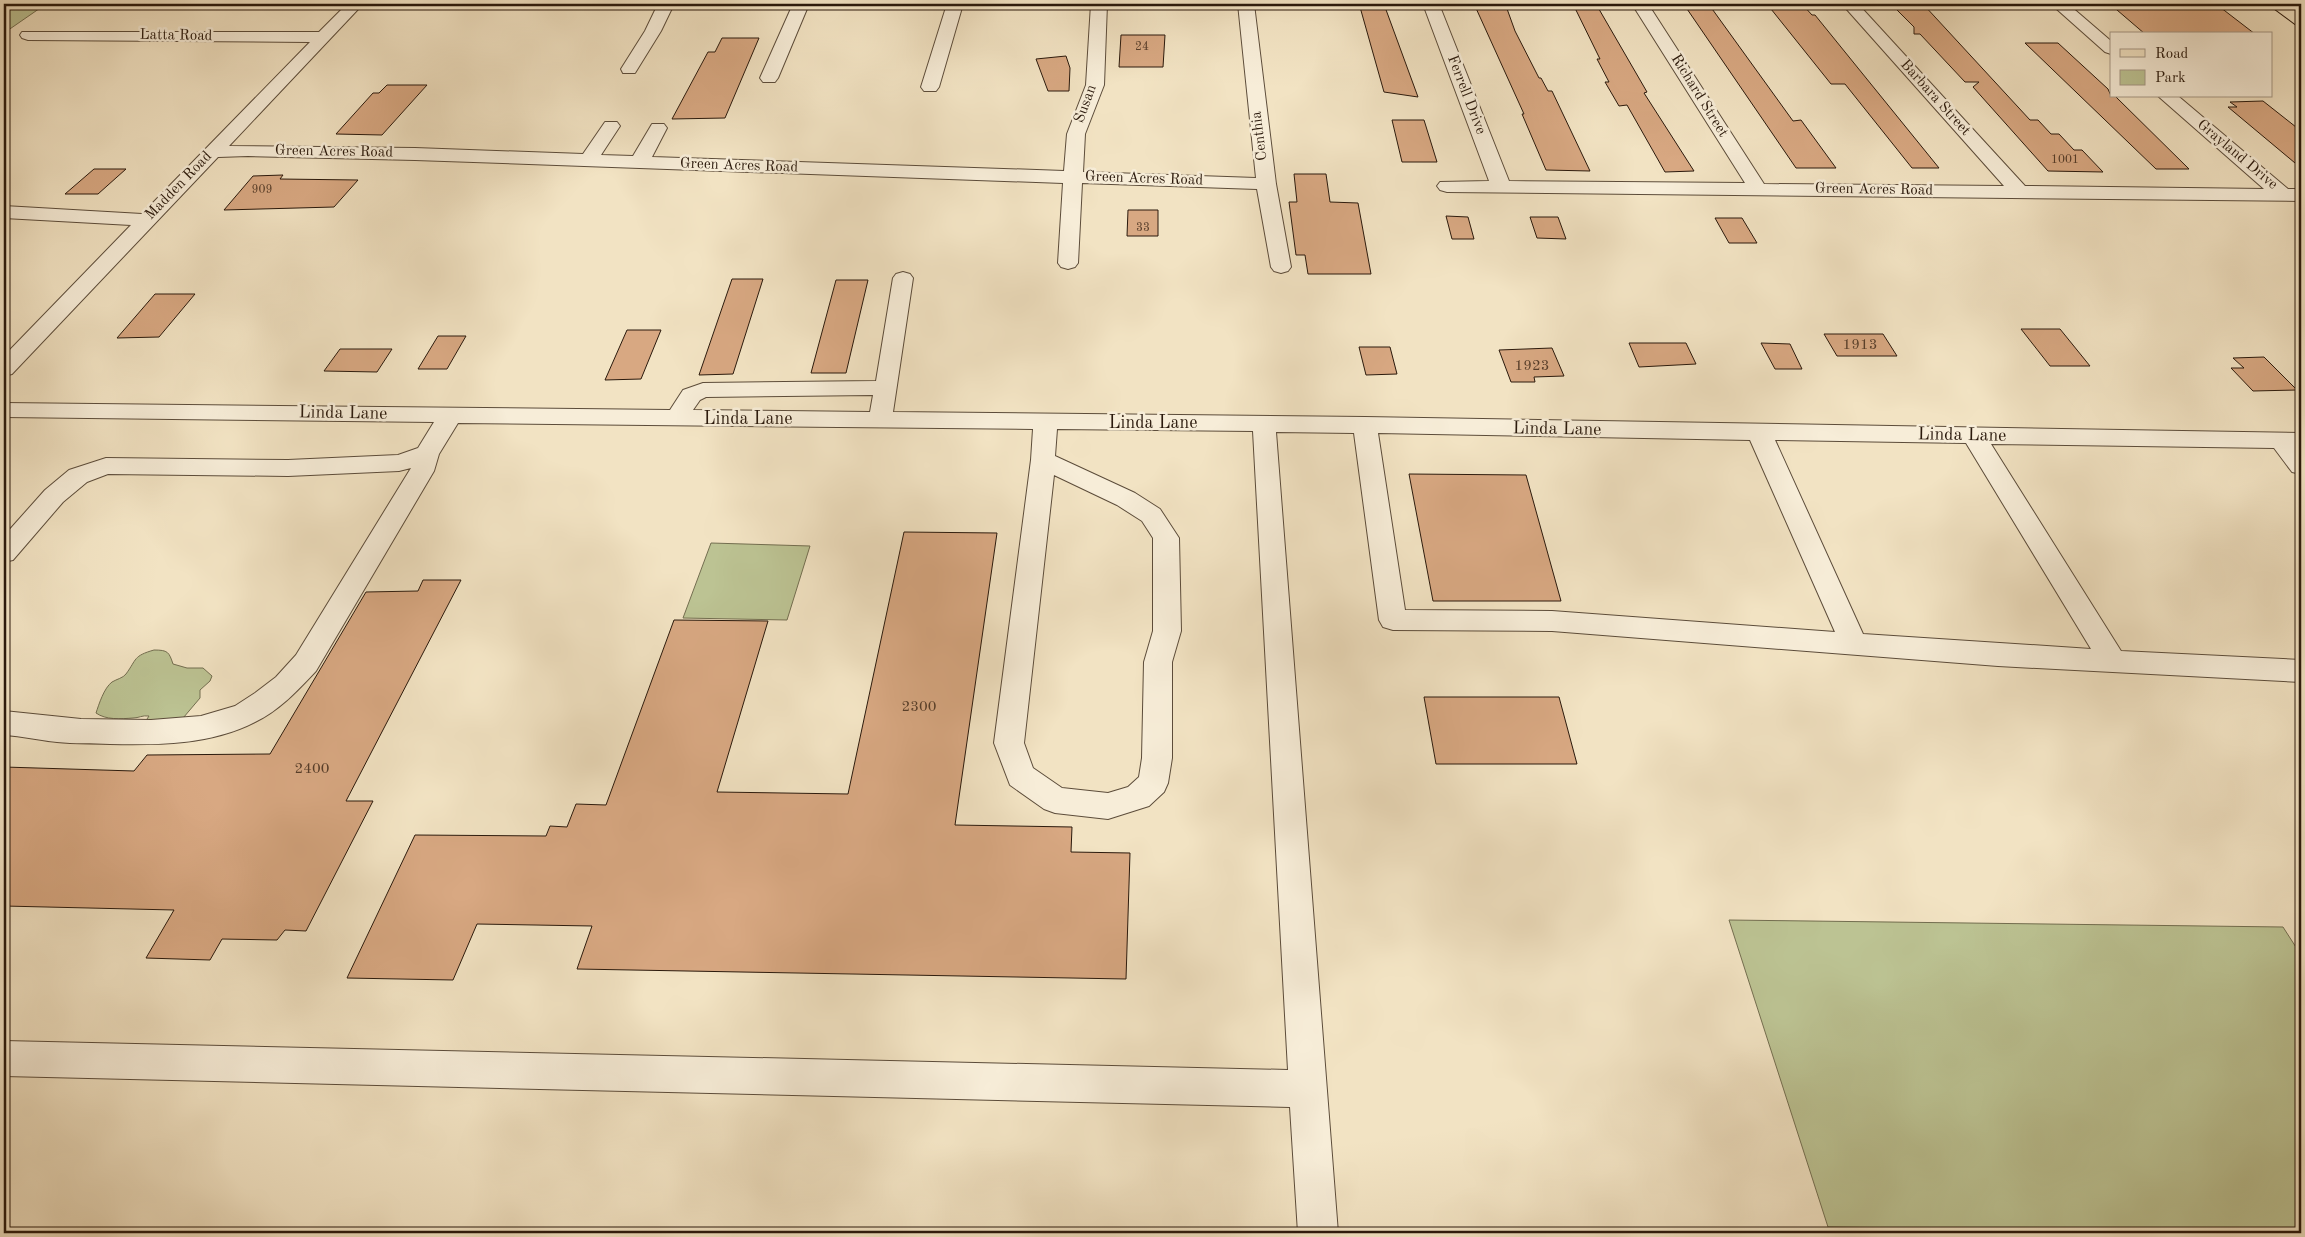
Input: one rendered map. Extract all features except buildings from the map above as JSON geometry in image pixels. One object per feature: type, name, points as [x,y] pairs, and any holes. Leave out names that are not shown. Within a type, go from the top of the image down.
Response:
[{"type":"main road","points":[[2276,4],[2301,21]]},
{"type":"street","name":"Madden Road","points":[[4,369],[355,4]]},
{"type":"street","points":[[629,70],[654,31],[666,4]]},
{"type":"street","points":[[769,78],[801,4]]},
{"type":"street","points":[[930,87],[956,4]]},
{"type":"street","name":"Susan","points":[[1068,263],[1076,134],[1095,85],[1100,4]]},
{"type":"street","name":"Centhia","points":[[1246,4],[1266,184],[1281,267]]},
{"type":"street","name":"Ferrell Drive","points":[[1431,4],[1501,186]]},
{"type":"street","name":"Richard Street","points":[[1640,4],[1758,189]]},
{"type":"street","name":"Barbara Street","points":[[1850,4],[2020,192]]},
{"type":"street","points":[[2059,4],[2110,47]]},
{"type":"street","name":"Latta Road","points":[[28,35],[323,36]]},
{"type":"street","name":"Grayland Drive","points":[[2170,98],[2292,195]]},
{"type":"street","points":[[588,161],[611,126]]},
{"type":"street","points":[[639,162],[658,128]]},
{"type":"street","name":"Green Acres Road","points":[[212,152],[248,150],[1072,176],[1266,184]]},
{"type":"street","name":"Green Acres Road","points":[[1447,186],[2292,195]]},
{"type":"street","points":[[4,212],[146,220]]},
{"type":"street","points":[[880,420],[903,278]]},
{"type":"street","points":[[676,419],[691,395],[703,390],[886,388]]},
{"type":"street","name":"Linda Lane","points":[[4,410],[451,414],[676,419],[1264,424],[2291,441]]},
{"type":"street","points":[[4,723],[57,730],[169,733],[220,725],[261,706],[290,682],[306,663],[422,471],[428,454],[451,414]]},
{"type":"street","points":[[1043,460],[1126,499],[1151,515],[1166,538],[1167,631],[1158,662],[1157,758],[1153,784],[1138,797],[1108,806],[1055,800],[1021,776],[1009,743],[1043,460],[1045,422]]},
{"type":"street","points":[[1264,424],[1318,1233]]},
{"type":"street","points":[[1365,426],[1393,620],[1552,621],[1854,644],[2301,671]]},
{"type":"street","points":[[1759,432],[1854,644]]},
{"type":"street","points":[[1974,436],[2113,661]]},
{"type":"street","points":[[2291,441],[2301,466]]},
{"type":"street","points":[[4,553],[54,496],[78,476],[106,466],[288,468],[342,464],[399,463],[428,454]]},
{"type":"street","points":[[4,1059],[1307,1088]]},
{"type":"green space","points":[[4,4],[46,4],[4,33]]},
{"type":"green space","points":[[711,543],[810,546],[787,620],[683,618]]},
{"type":"green space","points":[[154,650],[167,652],[173,664],[187,668],[203,668],[212,676],[210,681],[200,690],[200,698],[178,724],[145,722],[149,716],[123,719],[104,717],[96,713],[102,696],[109,685],[125,675],[139,656]]},
{"type":"green space","points":[[1729,920],[2283,927],[2301,955],[2301,1233],[1828,1227]]}]
